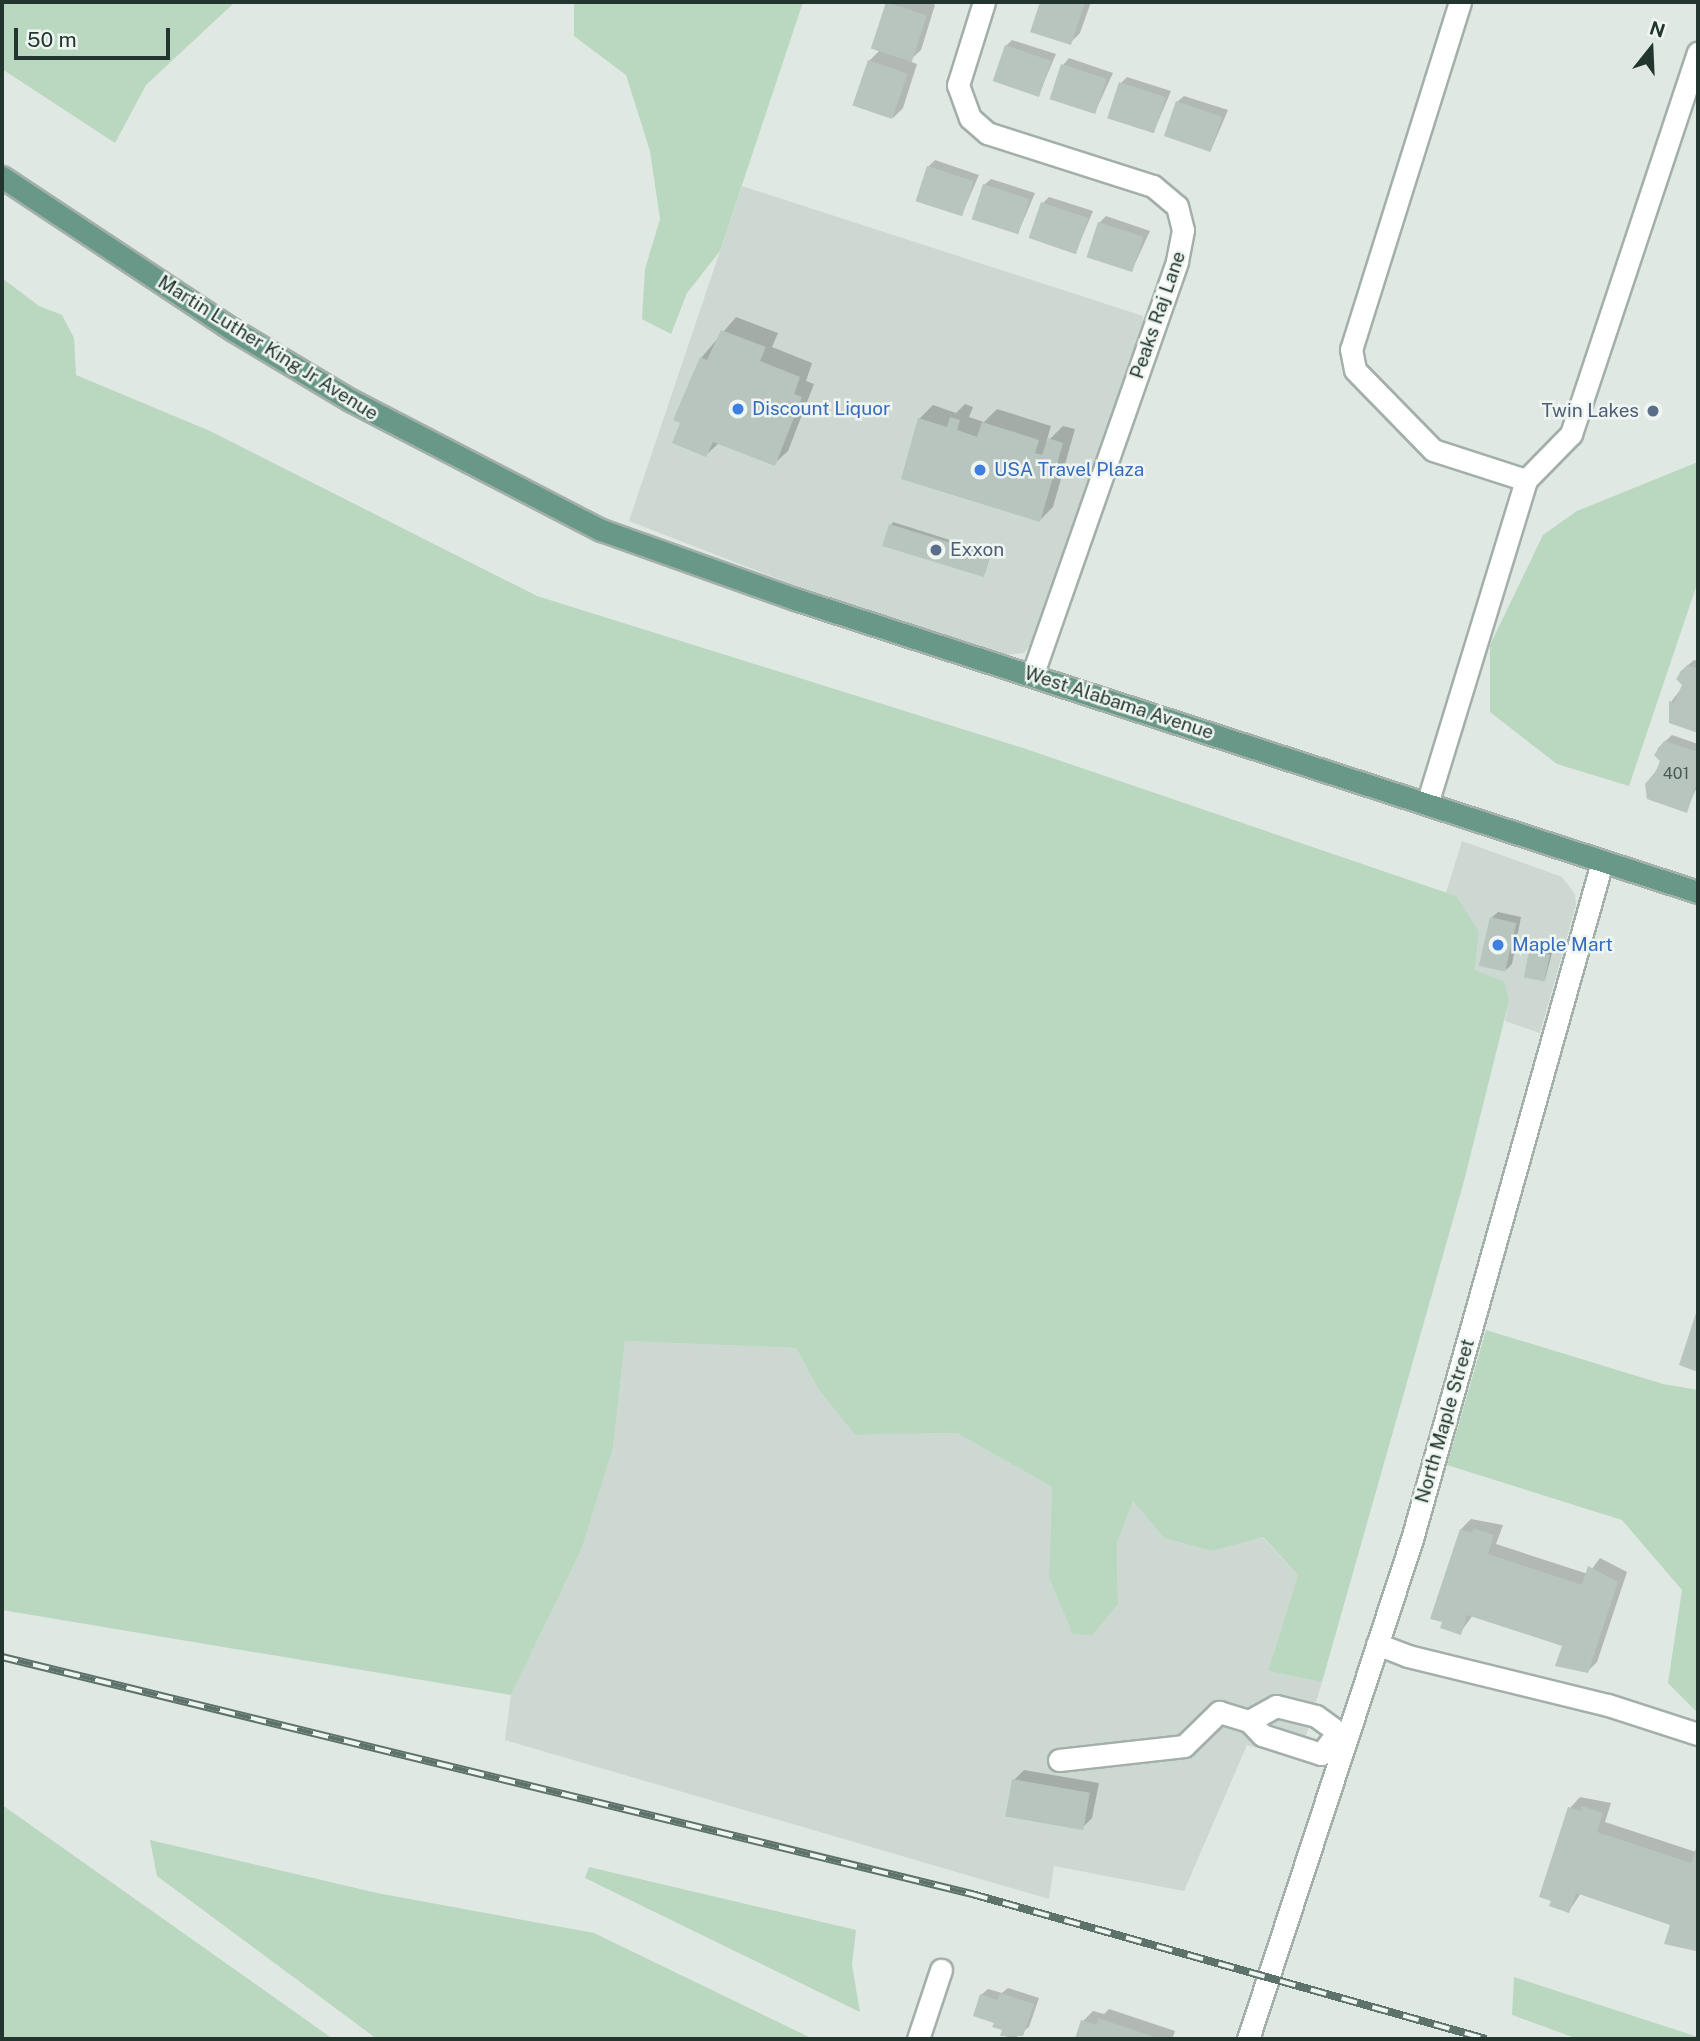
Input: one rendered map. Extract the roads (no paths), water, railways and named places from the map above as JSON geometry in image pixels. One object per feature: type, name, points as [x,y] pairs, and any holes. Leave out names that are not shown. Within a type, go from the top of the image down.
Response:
[{"type":"main road","name":"Martin Luther King Jr Avenue","points":[[2,177],[233,330],[427,444],[544,501]]},
{"type":"main road","name":"West Alabama Avenue","points":[[544,501],[601,530],[1032,675],[1698,892]]},
{"type":"street","name":"Peaks Raj Lane","points":[[984,2],[958,85],[970,118],[987,133],[1153,186],[1177,206],[1184,230],[1173,274],[1032,675]]},
{"type":"street","points":[[1460,2],[1350,349],[1355,370],[1433,450],[1526,480]]},
{"type":"street","points":[[1427,804],[1526,480],[1571,434],[1689,110],[1698,53]]},
{"type":"street","name":"North Maple Street","points":[[1248,2039],[1341,1737],[1377,1644],[1412,1539],[1602,862]]},
{"type":"street","points":[[1377,1644],[1408,1656],[1608,1705],[1698,1734]]},
{"type":"street","points":[[1059,1760],[1184,1746],[1219,1712],[1249,1721],[1262,1735],[1321,1754],[1341,1737],[1316,1716],[1276,1706],[1249,1721]]},
{"type":"street","points":[[918,2039],[941,1970]]},
{"type":"railway","points":[[2,1657],[972,1894],[1486,2039]]},
{"type":"place","name":"Discount Liquor","points":[[738,409]]},
{"type":"place","name":"Twin Lakes","points":[[1653,411]]},
{"type":"place","name":"USA Travel Plaza","points":[[980,470]]},
{"type":"place","name":"Exxon","points":[[936,550]]},
{"type":"place","name":"Maple Mart","points":[[1498,945]]}]
